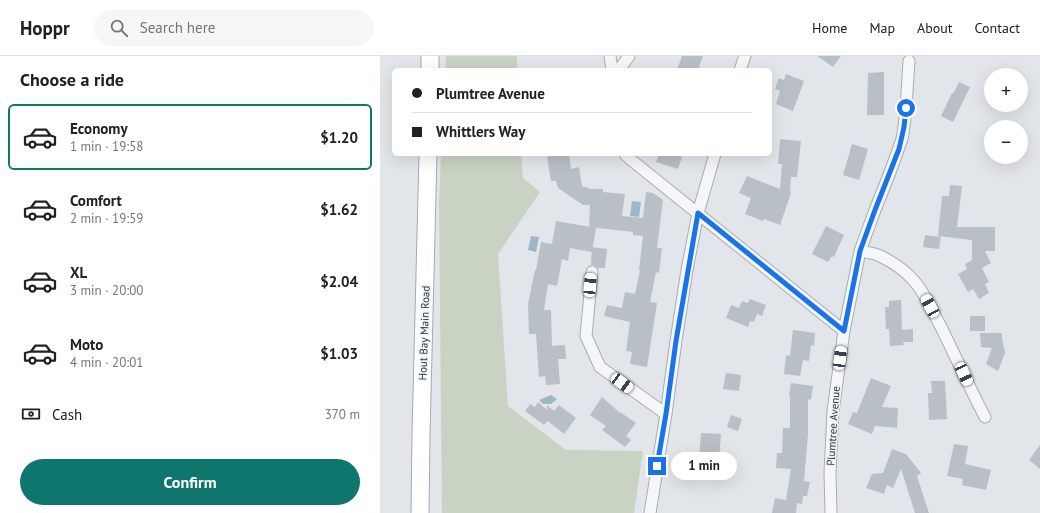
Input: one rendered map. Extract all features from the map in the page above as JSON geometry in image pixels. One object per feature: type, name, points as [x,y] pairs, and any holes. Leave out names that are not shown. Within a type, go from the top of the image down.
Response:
[{"type":"main road","points":[[430,56],[430,68]]},
{"type":"main road","name":"Hout Bay Main Road","points":[[420,513],[428,156]]},
{"type":"street","points":[[610,56],[612,68]]},
{"type":"street","points":[[620,68],[628,56]]},
{"type":"street","points":[[741,68],[745,56]]},
{"type":"street","name":"Plumtree Avenue","points":[[831,513],[830,472],[833,411],[844,331],[860,251],[902,139],[906,108],[909,61]]},
{"type":"street","points":[[627,156],[844,331]]},
{"type":"street","points":[[650,513],[676,341],[698,213],[714,156]]},
{"type":"street","points":[[860,251],[877,255],[888,260],[914,280],[932,310],[974,396],[986,417]]},
{"type":"street","points":[[592,272],[586,336],[600,367],[666,414]]},
{"type":"green space","points":[[446,56],[517,56],[517,68],[445,68]]},
{"type":"green space","points":[[441,156],[521,156],[523,178],[540,192],[498,254],[508,406],[566,450],[643,451],[634,513],[442,513],[439,202]]},
{"type":"water","points":[[632,201],[641,202],[639,217],[630,216]]},
{"type":"water","points":[[531,236],[539,237],[536,252],[528,250]]},
{"type":"water","points":[[551,395],[557,399],[551,404],[543,404],[539,400]]},
{"type":"building","points":[[682,56],[703,56],[699,68],[678,68]]},
{"type":"building","points":[[817,56],[841,56],[833,67]]},
{"type":"building","points":[[884,72],[884,115],[867,115],[868,73]]},
{"type":"building","points":[[786,74],[804,81],[793,111],[776,104],[780,91],[775,89],[779,78],[784,80]]},
{"type":"building","points":[[959,82],[970,87],[953,122],[941,116]]},
{"type":"building","points":[[780,139],[801,141],[797,177],[791,177],[791,193],[780,225],[764,219],[763,221],[745,214],[751,198],[739,193],[747,176],[780,189],[782,164],[778,164]]},
{"type":"building","points":[[852,144],[868,149],[859,180],[843,175]]},
{"type":"building","points":[[569,156],[571,169],[579,167],[582,186],[591,189],[603,189],[603,192],[625,194],[622,216],[643,218],[646,192],[653,193],[663,200],[657,248],[662,248],[659,273],[656,272],[650,302],[657,303],[647,367],[630,364],[632,352],[626,351],[630,322],[604,316],[607,305],[622,308],[625,292],[635,294],[640,270],[643,236],[633,235],[633,232],[589,227],[590,205],[583,205],[558,188],[556,181],[551,181],[547,157]]},
{"type":"building","points":[[658,156],[682,157],[678,169],[656,162]]},
{"type":"building","points":[[950,185],[962,186],[957,227],[995,227],[995,251],[985,251],[991,263],[982,268],[989,282],[985,284],[989,293],[979,299],[973,289],[968,292],[958,274],[967,269],[965,264],[972,260],[972,240],[938,236],[942,196],[949,196]]},
{"type":"building","points":[[556,221],[596,228],[592,252],[570,248],[568,261],[562,259],[557,286],[548,284],[544,310],[551,310],[552,346],[565,345],[566,359],[558,359],[560,384],[546,385],[545,376],[539,377],[536,334],[529,334],[528,304],[541,242],[552,244]]},
{"type":"building","points":[[826,226],[844,235],[834,257],[832,256],[828,262],[812,254]]},
{"type":"building","points":[[925,235],[941,237],[939,249],[923,247]]},
{"type":"building","points":[[592,247],[607,249],[605,268],[597,268],[596,266],[591,265]]},
{"type":"building","points":[[750,299],[766,305],[762,316],[757,314],[754,322],[750,321],[748,327],[726,318],[731,305],[739,308],[742,301],[748,303]]},
{"type":"building","points":[[901,300],[902,330],[913,329],[913,342],[903,342],[904,345],[890,346],[889,329],[886,329],[885,307],[889,307],[889,301]]},
{"type":"building","points":[[970,316],[985,316],[985,331],[970,331]]},
{"type":"building","points":[[793,330],[815,333],[814,346],[811,345],[809,361],[803,360],[800,376],[784,374],[786,355],[790,356]]},
{"type":"building","points":[[980,333],[1002,333],[1005,353],[998,371],[986,364],[992,348],[981,347]]},
{"type":"building","points":[[726,373],[741,375],[739,391],[723,389]]},
{"type":"building","points":[[871,378],[891,386],[882,407],[898,408],[897,428],[875,426],[872,434],[848,424],[853,412],[857,413]]},
{"type":"building","points":[[931,381],[945,381],[947,419],[929,420],[928,393],[932,393]]},
{"type":"building","points":[[791,383],[813,386],[811,400],[808,399],[808,434],[804,481],[810,482],[807,496],[803,496],[802,504],[797,503],[796,513],[772,513],[775,498],[786,500],[791,469],[776,468],[777,453],[782,453],[783,428],[790,428],[789,396]]},
{"type":"building","points":[[602,397],[620,413],[636,423],[626,436],[631,440],[625,447],[602,430],[606,426],[590,415]]},
{"type":"building","points":[[538,402],[547,410],[547,405],[554,411],[559,405],[576,418],[564,434],[548,421],[544,425],[525,411],[530,404],[535,407]]},
{"type":"building","points":[[731,415],[742,419],[738,431],[727,427]]},
{"type":"building","points":[[701,433],[721,434],[719,461],[699,460]]},
{"type":"building","points":[[954,444],[968,446],[965,464],[991,470],[986,490],[962,485],[963,479],[947,476]]},
{"type":"building","points":[[1040,445],[1040,469],[1029,460]]},
{"type":"building","points":[[892,449],[906,454],[921,473],[917,476],[929,513],[915,513],[901,469],[893,488],[887,485],[884,494],[866,488],[872,474],[883,473]]},
{"type":"route","points":[[657,466],[687,270],[698,213],[844,331],[860,251],[899,149],[902,139],[906,108]]}]
